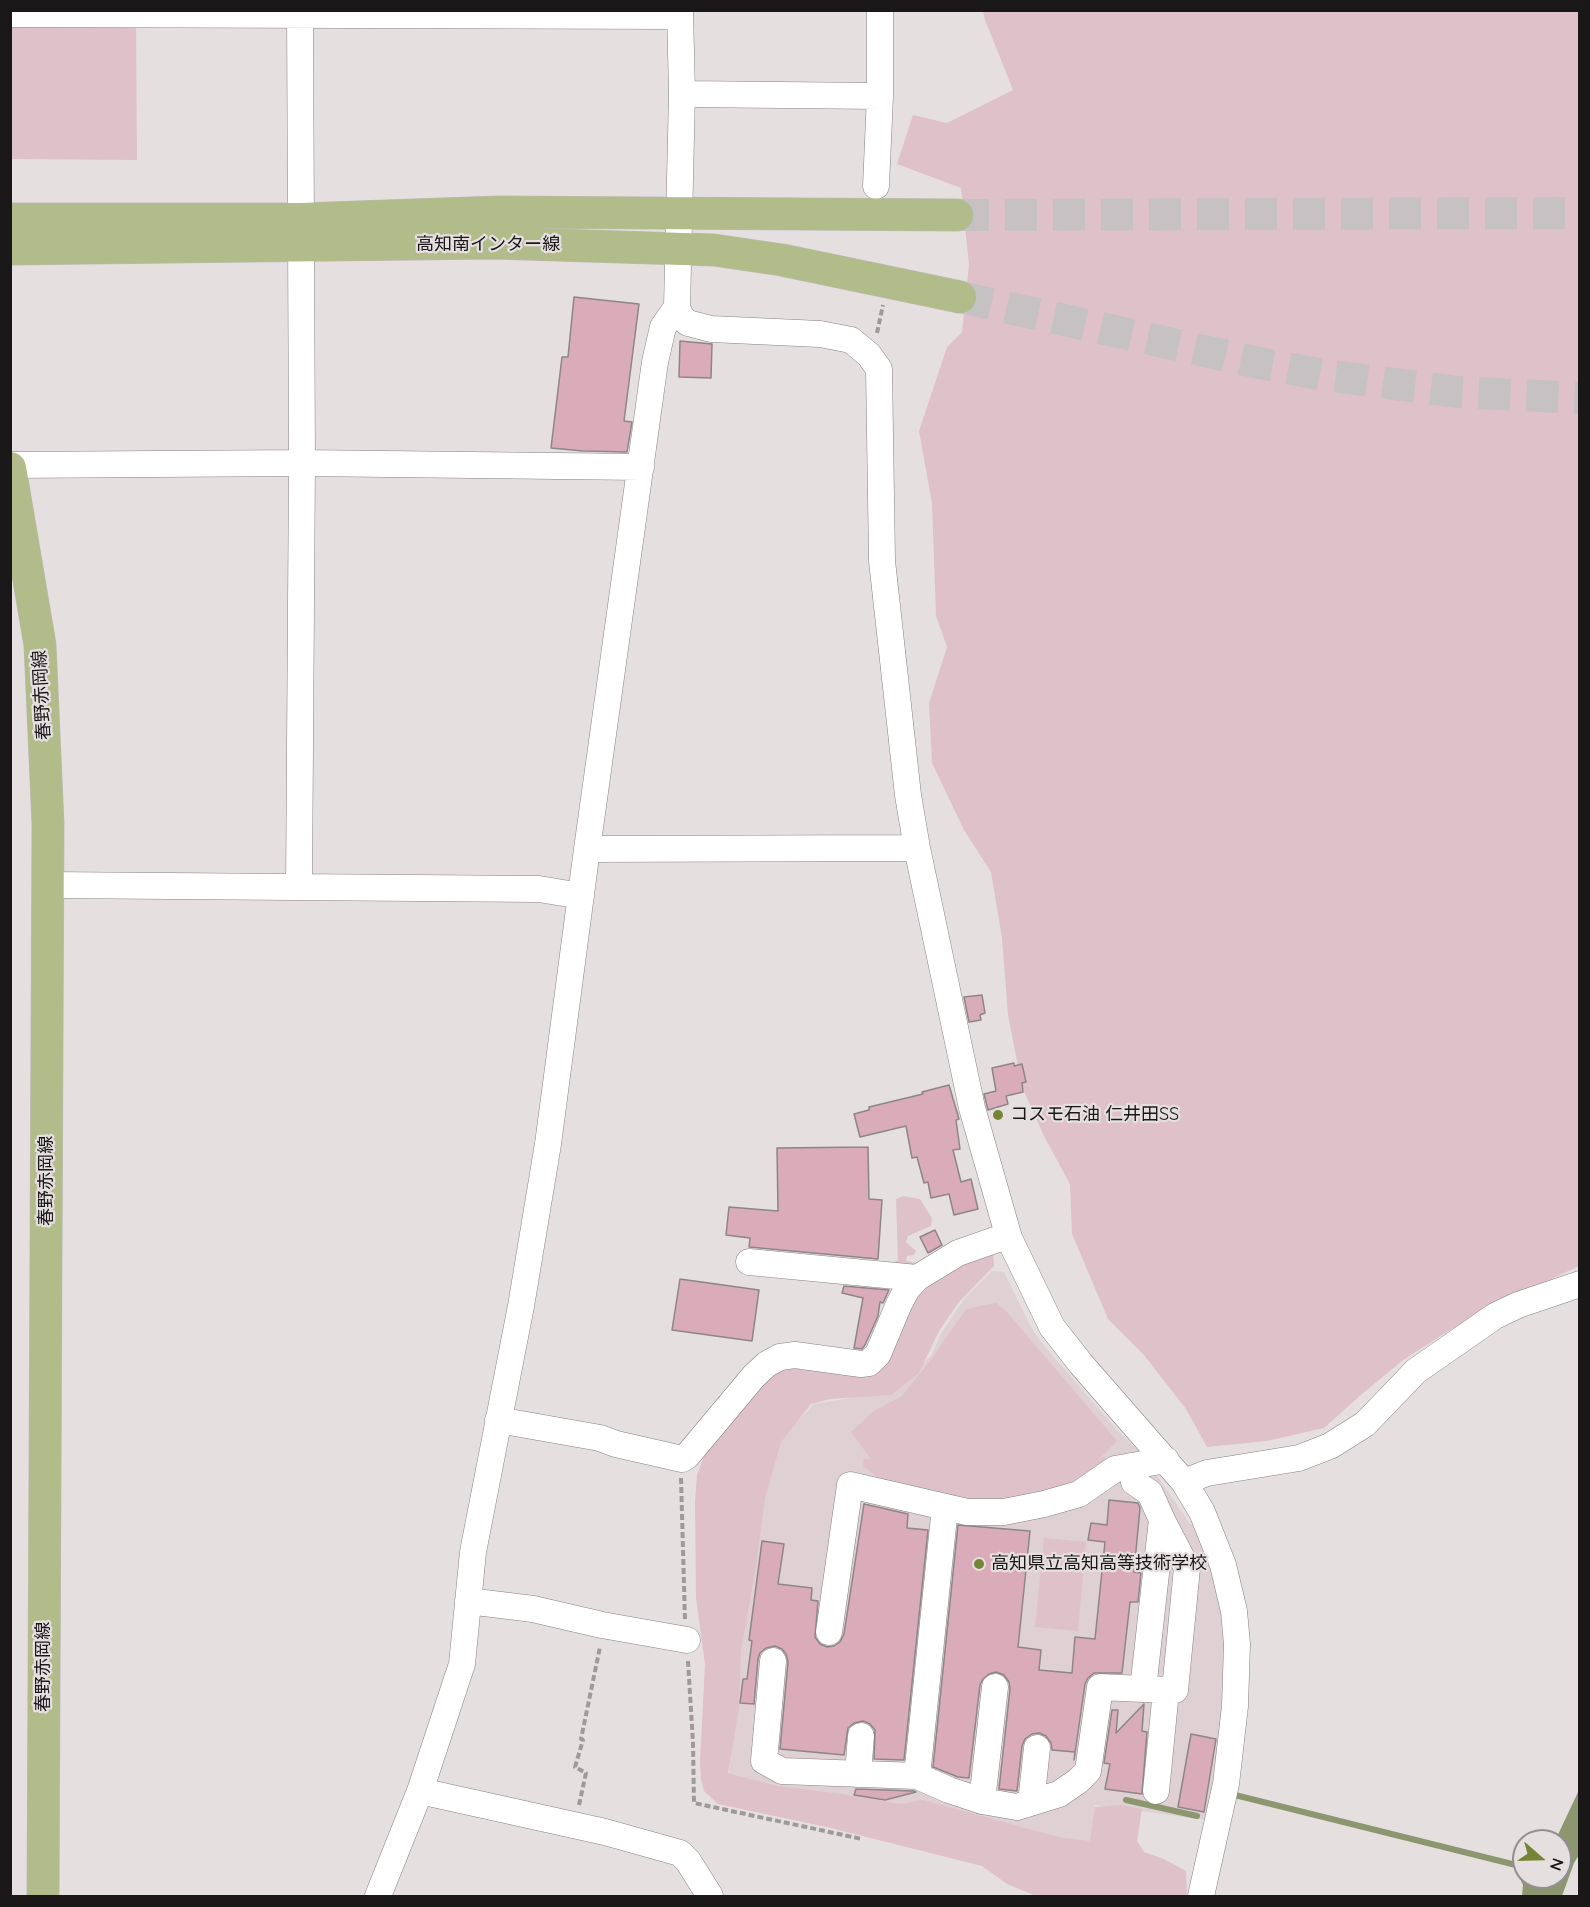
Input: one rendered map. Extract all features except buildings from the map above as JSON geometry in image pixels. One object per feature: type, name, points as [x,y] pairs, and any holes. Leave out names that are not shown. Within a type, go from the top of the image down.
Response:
[{"type":"main road","name":"高知南インター線","points":[[10,249],[301,232],[498,212],[957,215]]},
{"type":"main road","name":"高知南インター線","points":[[10,219],[494,243],[714,250],[782,260],[960,297]]},
{"type":"main road","name":"春野赤岡線","points":[[10,466],[39,645],[48,824],[43,1896]]},
{"type":"street","points":[[876,186],[880,96],[880,10]]},
{"type":"street","points":[[298,887],[302,463],[300,13]]},
{"type":"street","points":[[10,14],[680,13],[682,94],[677,307],[681,317],[688,323],[711,329],[820,334],[851,340],[869,355],[879,369],[882,561],[908,795],[972,1108],[1009,1238],[1052,1327],[1081,1364],[1184,1482],[1202,1512],[1224,1565],[1234,1611],[1237,1644],[1235,1706],[1226,1784],[1201,1896]]},
{"type":"street","points":[[682,94],[880,96]]},
{"type":"street","points":[[378,1896],[420,1791],[462,1664],[473,1552],[521,1306],[548,1144],[580,896],[655,362],[663,327],[677,307]]},
{"type":"street","points":[[10,466],[302,463],[641,467]]},
{"type":"street","points":[[587,849],[917,848]]},
{"type":"street","points":[[48,885],[539,889],[580,896]]},
{"type":"street","points":[[498,1420],[600,1438],[616,1444],[682,1459],[767,1364],[780,1357],[795,1355],[868,1363],[875,1358],[907,1289],[917,1278],[958,1253],[995,1240],[1009,1238]]},
{"type":"street","points":[[749,1262],[917,1278]]},
{"type":"street","points":[[1184,1482],[1207,1473],[1299,1458],[1336,1443],[1365,1424],[1416,1371],[1495,1316],[1518,1305],[1580,1284]]},
{"type":"street","points":[[829,1632],[850,1485],[967,1512],[1004,1512],[1079,1494],[1123,1468],[1166,1460]]},
{"type":"street","points":[[1123,1468],[1134,1482],[1150,1493],[1162,1520],[1154,1690],[1156,1791]]},
{"type":"street","points":[[917,1776],[945,1507]]},
{"type":"street","points":[[468,1601],[533,1609],[602,1625],[687,1640]]},
{"type":"street","points":[[773,1661],[764,1761],[782,1771],[917,1776],[982,1801],[1017,1806],[1059,1794],[1088,1771],[1100,1687],[1154,1690]]},
{"type":"street","points":[[982,1801],[995,1688]]},
{"type":"street","points":[[858,1774],[861,1736]]},
{"type":"street","points":[[1031,1803],[1037,1748]]},
{"type":"street","points":[[420,1791],[605,1832],[680,1853],[688,1861],[710,1896]]},
{"type":"path","points":[[876,337],[884,300]]},
{"type":"path","points":[[682,1459],[694,1803],[862,1839]]},
{"type":"path","points":[[574,1825],[586,1773],[574,1767],[583,1740],[581,1739],[602,1639],[602,1625]]},
{"type":"shaded area","points":[[983,11],[1579,11],[1579,1266],[1450,1330],[1403,1360],[1324,1428],[1267,1441],[1207,1447],[1186,1409],[1144,1355],[1108,1319],[1072,1234],[1070,1184],[1045,1138],[1022,1087],[1008,1015],[1002,938],[991,872],[964,830],[932,763],[929,703],[947,647],[936,616],[932,503],[919,431],[947,347],[962,332],[969,265],[961,188],[897,164],[913,115],[947,123],[1013,90]]},
{"type":"shaded area","points":[[136,18],[137,160],[11,159],[10,19]]},
{"type":"shaded area","points":[[903,1196],[920,1199],[932,1218],[931,1226],[908,1236],[906,1242],[916,1251],[914,1255],[907,1256],[906,1261],[917,1263],[915,1270],[894,1268],[898,1260],[896,1199]]},
{"type":"shaded area","points":[[993,1249],[994,1266],[959,1302],[939,1331],[919,1373],[891,1395],[830,1399],[811,1404],[781,1442],[765,1498],[741,1651],[739,1708],[728,1773],[777,1786],[901,1804],[923,1800],[1062,1838],[1090,1841],[1095,1807],[1120,1805],[1142,1809],[1137,1841],[1144,1852],[1164,1859],[1186,1871],[1187,1896],[1036,1896],[1007,1884],[982,1866],[831,1828],[718,1804],[704,1791],[700,1761],[705,1664],[696,1598],[695,1502],[697,1475],[711,1438],[750,1389],[782,1366],[867,1371],[934,1272]]},
{"type":"shaded area","name":"高知県立高知高等技術学校","points":[[992,1271],[1004,1272],[1031,1327],[1041,1342],[1117,1430],[1138,1450],[1138,1459],[1147,1470],[1158,1477],[1192,1524],[1207,1556],[1224,1619],[1227,1682],[1216,1773],[1206,1820],[1095,1805],[1091,1853],[805,1795],[729,1773],[739,1648],[768,1469],[779,1441],[814,1404],[875,1394],[900,1382],[931,1356],[942,1332],[964,1299]]},
{"type":"shaded area","points":[[996,1303],[1005,1310],[1117,1441],[1095,1463],[1103,1457],[1107,1459],[1081,1487],[974,1504],[927,1496],[877,1477],[863,1466],[864,1459],[871,1459],[851,1432],[874,1411],[902,1396],[933,1357],[966,1309]]},
{"type":"shaded area","points":[[1044,1538],[1086,1542],[1078,1631],[1035,1627]]},
{"type":"shaded area","points":[[1579,1790],[1579,1855],[1572,1868],[1572,1829],[1561,1829]]},
{"type":"shaded area","points":[[1523,1889],[1565,1889],[1562,1896],[1522,1896]]},
{"type":"waterway","points":[[1235,1795],[1512,1864]]},
{"type":"waterway","points":[[1126,1800],[1197,1816]]},
{"type":"tunnel","points":[[957,215],[1580,213]]},
{"type":"tunnel","points":[[960,297],[1254,362],[1324,375],[1457,392],[1580,398]]},
{"type":"place","name":"コスモ石油 仁井田SS","points":[[998,1115]]},
{"type":"place","name":"高知県立高知高等技術学校","points":[[979,1564]]}]
